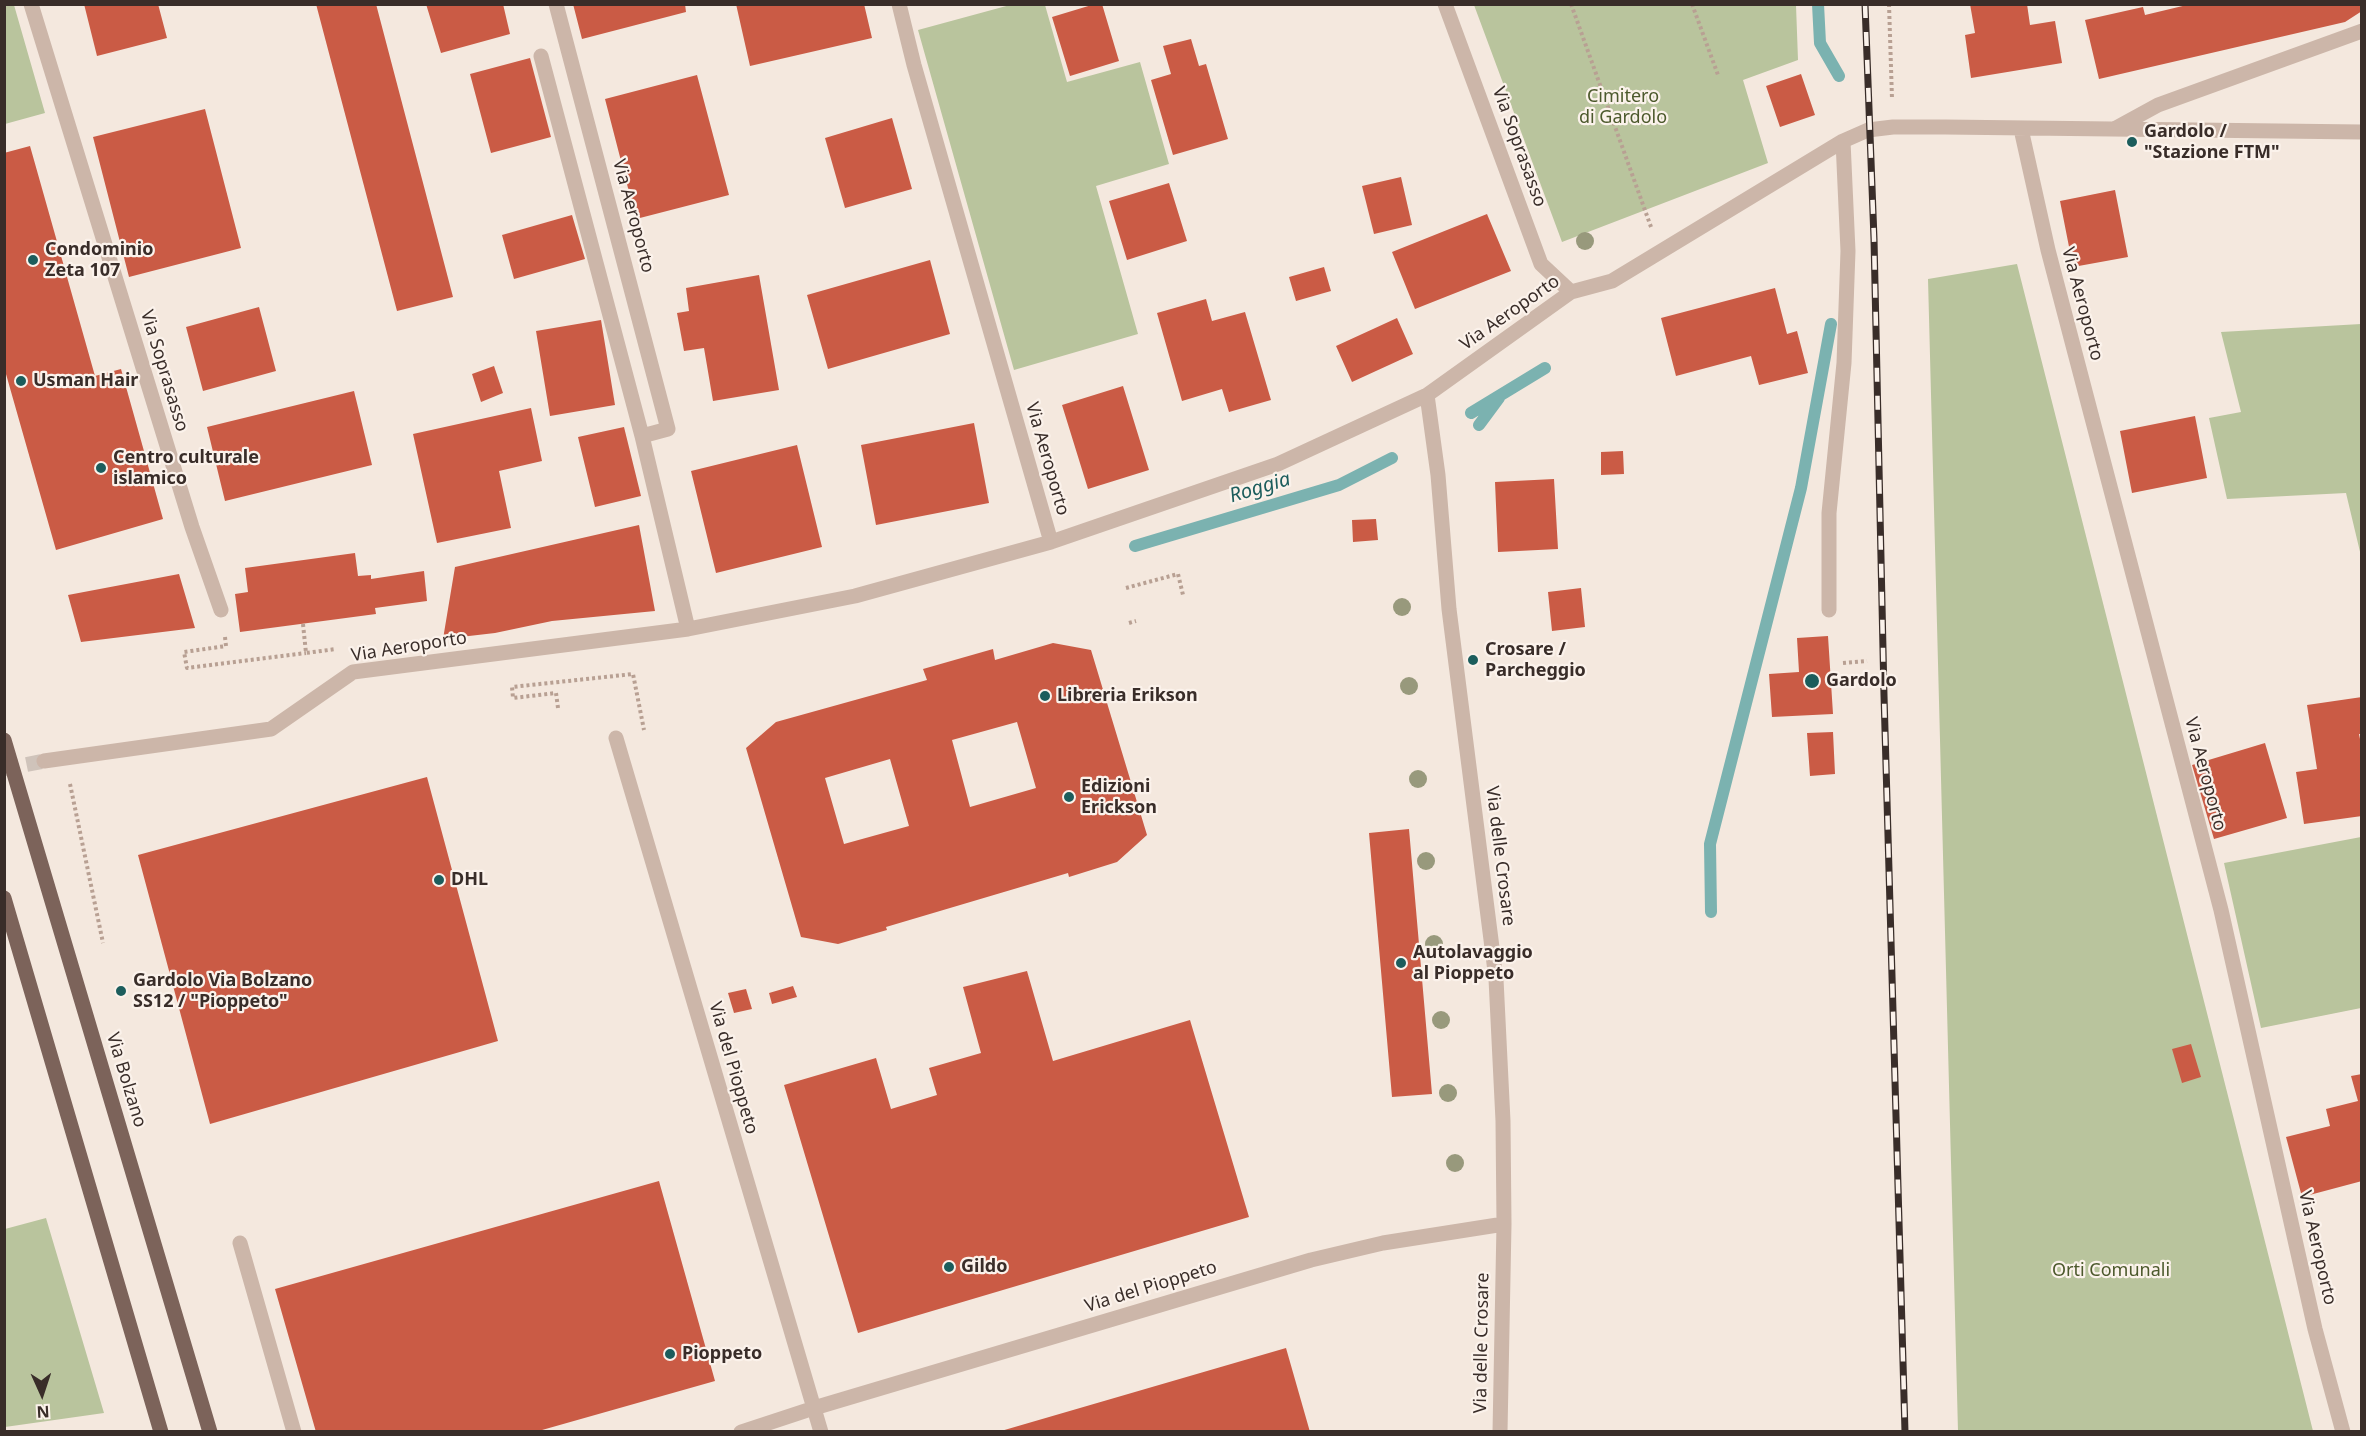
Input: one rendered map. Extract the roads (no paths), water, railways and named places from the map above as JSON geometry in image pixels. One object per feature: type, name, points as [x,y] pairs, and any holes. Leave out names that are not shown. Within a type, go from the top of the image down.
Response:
[{"type":"main road","name":"Via Bolzano","points":[[4,740],[210,1431]]},
{"type":"main road","points":[[4,898],[161,1431]]},
{"type":"street","name":"Via Soprasasso","points":[[31,4],[198,544],[221,610]]},
{"type":"street","name":"Via Aeroporto","points":[[556,4],[668,429],[642,436]]},
{"type":"street","name":"Via Aeroporto","points":[[899,4],[914,65],[1051,542]]},
{"type":"street","name":"Via Soprasasso","points":[[1445,4],[1540,264],[1571,292]]},
{"type":"street","points":[[2113,129],[2158,105],[2361,31]]},
{"type":"street","points":[[541,56],[642,436],[688,629]]},
{"type":"street","name":"Via Aeroporto","points":[[44,761],[272,729],[353,672],[688,629],[855,596],[1051,542],[1278,464],[1427,395],[1571,292],[1612,281],[1843,141],[1869,130],[1893,127],[2361,132]]},
{"type":"street","name":"Via Aeroporto","points":[[2021,129],[2048,250],[2221,910],[2315,1329],[2343,1431]]},
{"type":"street","points":[[1828,610],[1829,513],[1844,363],[1848,251],[1843,141]]},
{"type":"street","name":"Via delle Crosare","points":[[1427,395],[1438,475],[1449,609],[1496,979],[1503,1121],[1504,1224],[1500,1431]]},
{"type":"street","name":"Via del Pioppeto","points":[[616,738],[795,1350],[821,1431]]},
{"type":"street","name":"Via del Pioppeto","points":[[741,1431],[1311,1260],[1383,1243],[1504,1224]]},
{"type":"street","points":[[240,1243],[294,1431]]},
{"type":"waterway","name":"Roggia","points":[[1818,4],[1820,43],[1839,76]]},
{"type":"waterway","points":[[1711,912],[1710,844],[1801,488],[1831,324]]},
{"type":"waterway","name":"Roggia","points":[[1471,413],[1545,368]]},
{"type":"waterway","points":[[1479,425],[1499,398]]},
{"type":"waterway","name":"Roggia","points":[[1135,546],[1339,485],[1392,458]]},
{"type":"tunnel","points":[[4,769],[44,761]]},
{"type":"railway","points":[[1865,4],[1874,239],[1884,695],[1905,1432]]},
{"type":"place","name":"Gardolo / \"Stazione FTM\"","points":[[2132,142]]},
{"type":"place","name":"Condominio Zeta 107","points":[[33,260]]},
{"type":"place","name":"Usman Hair","points":[[21,381]]},
{"type":"place","name":"Centro culturale islamico","points":[[101,468]]},
{"type":"place","name":"Crosare / Parcheggio","points":[[1473,660]]},
{"type":"place","name":"Gardolo","points":[[1812,681]]},
{"type":"place","name":"Libreria Erikson","points":[[1045,696]]},
{"type":"place","name":"Edizioni Erickson","points":[[1069,797]]},
{"type":"place","name":"DHL","points":[[439,880]]},
{"type":"place","name":"Autolavaggio al Pioppeto","points":[[1401,963]]},
{"type":"place","name":"Gardolo Via Bolzano SS12 / \"Pioppeto\"","points":[[121,991]]},
{"type":"place","name":"Gildo","points":[[949,1267]]},
{"type":"place","name":"Pioppeto","points":[[670,1354]]},
{"type":"park label","name":"Cimitero di Gardolo","points":[[1623,107]]},
{"type":"park label","name":"Orti Comunali","points":[[2111,1271]]}]
